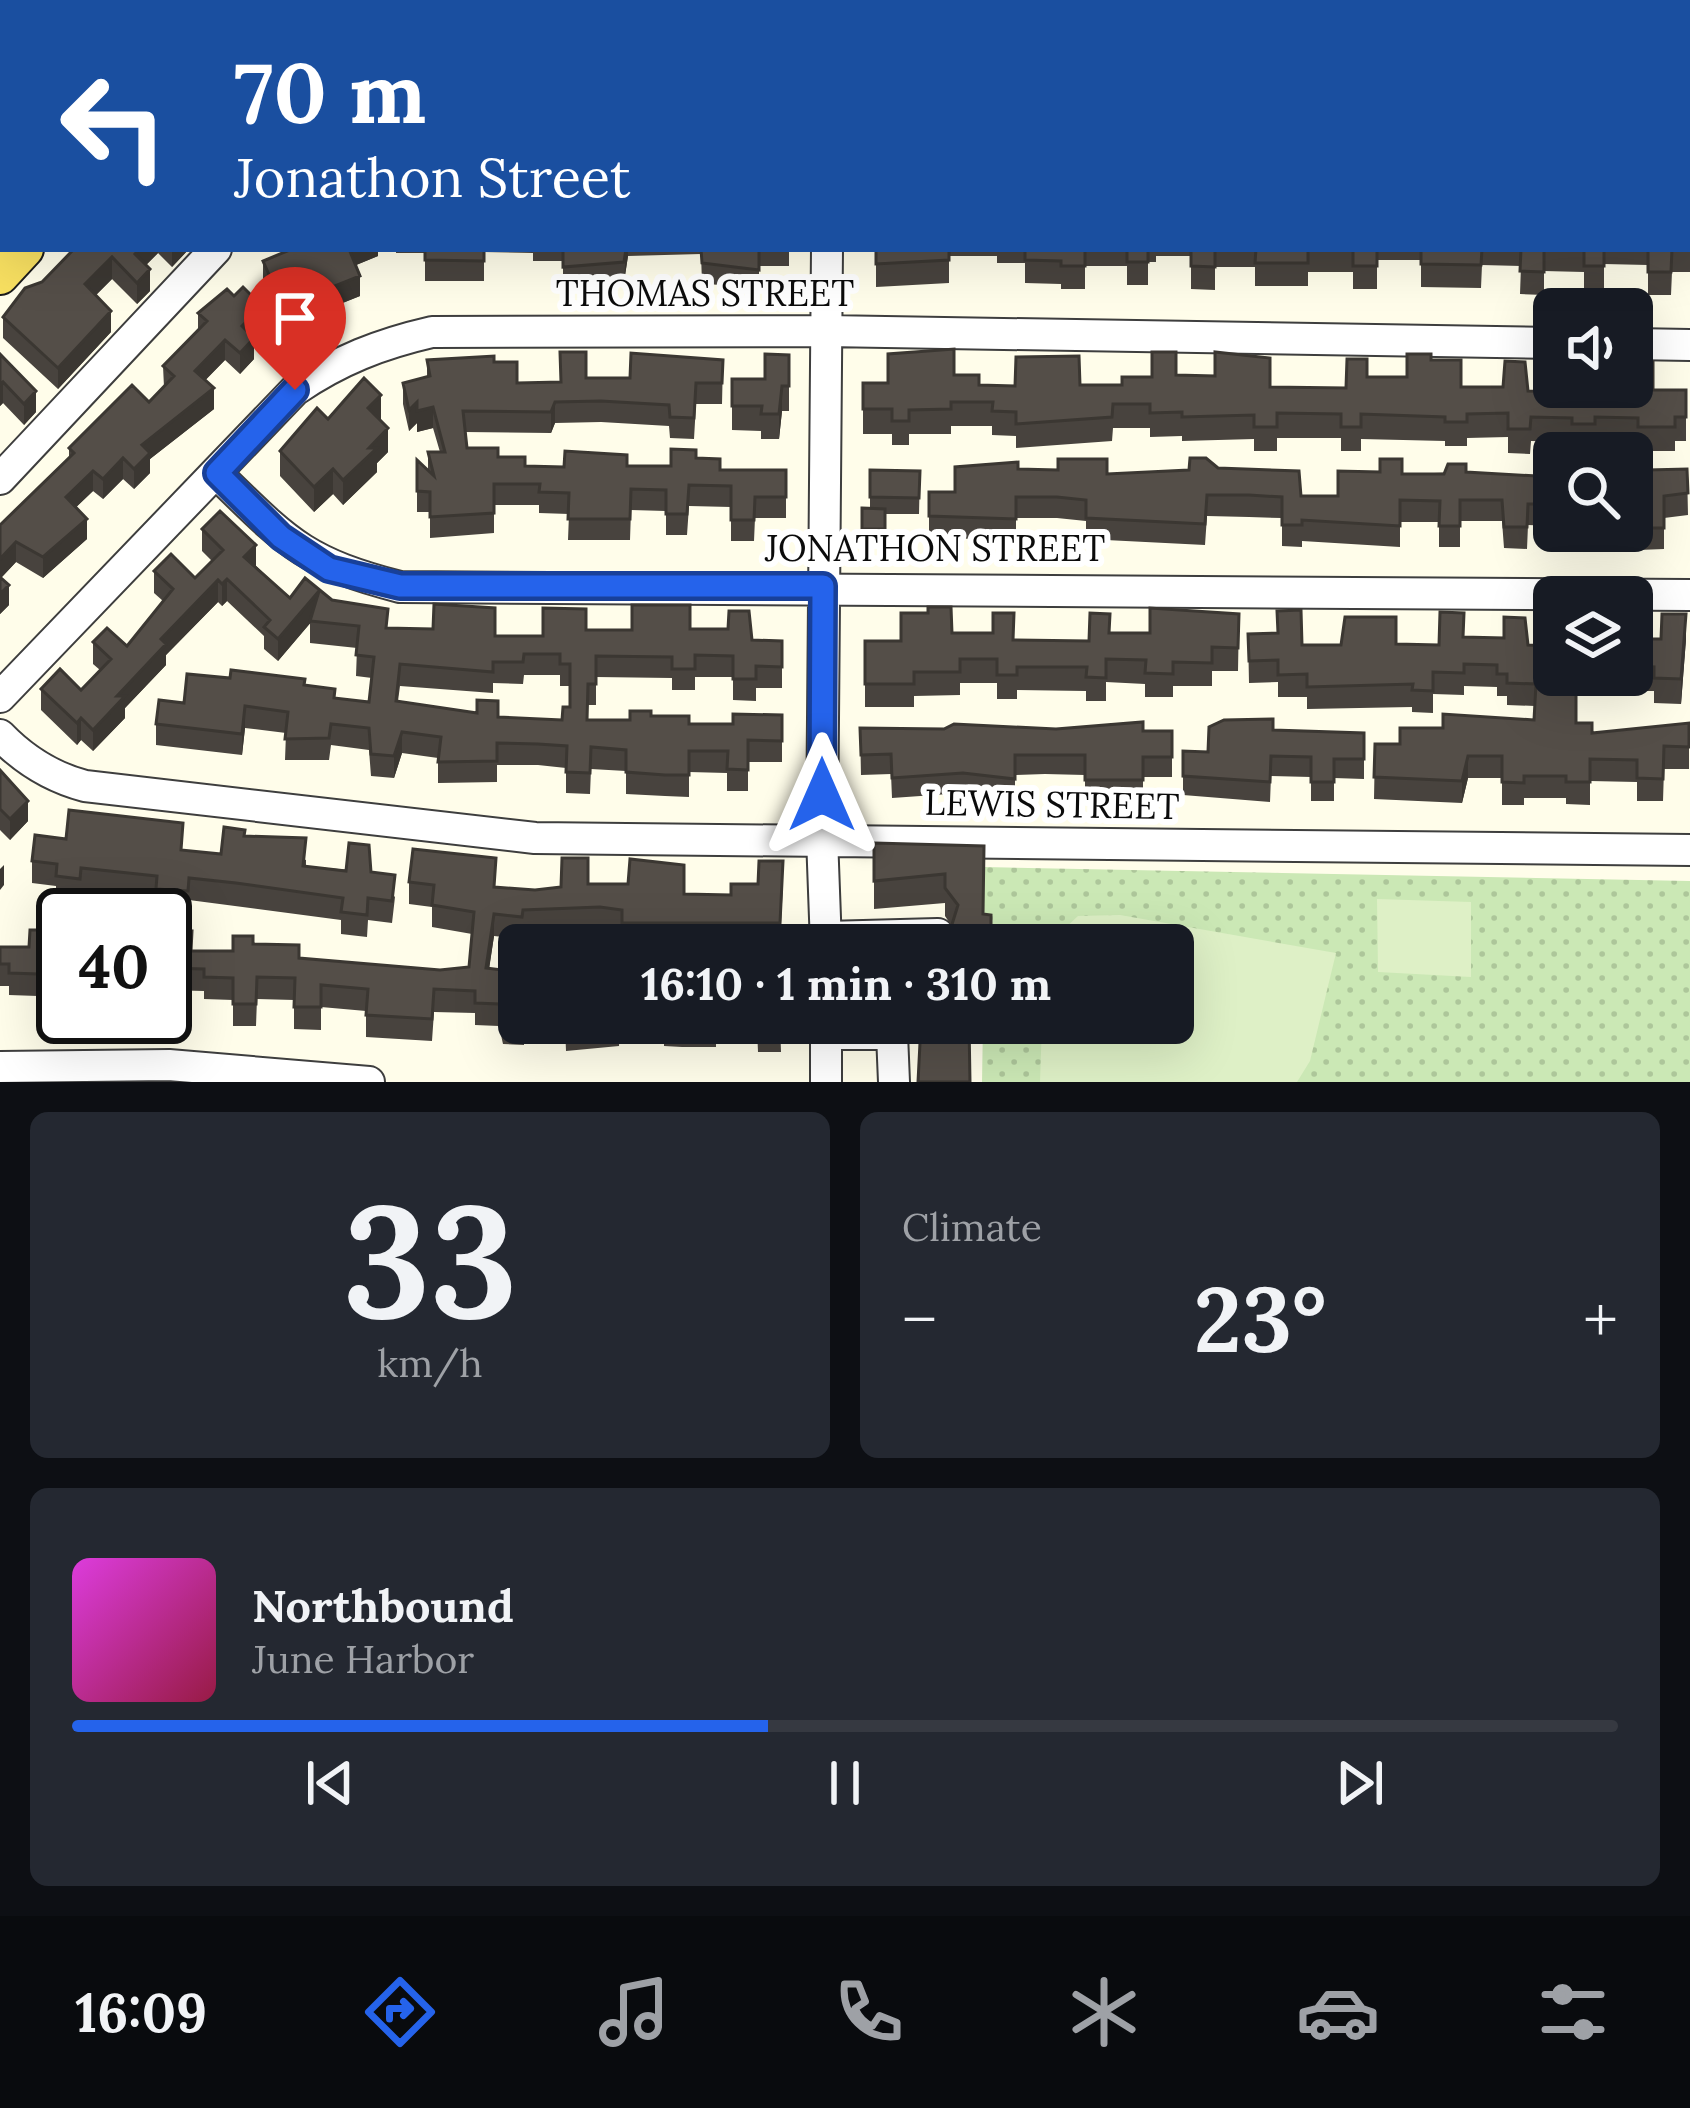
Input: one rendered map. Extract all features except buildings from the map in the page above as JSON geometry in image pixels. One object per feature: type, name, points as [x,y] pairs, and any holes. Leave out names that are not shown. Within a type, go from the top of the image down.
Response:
[{"type":"main road","points":[[0,276],[22,252]]},
{"type":"street","points":[[0,479],[213,252]]},
{"type":"street","points":[[825,924],[827,252]]},
{"type":"street","name":"THOMAS STREET","points":[[0,697],[295,390],[334,363],[377,344],[432,332],[827,331],[1533,343]]},
{"type":"street","points":[[1653,344],[1690,345]]},
{"type":"street","name":"JONATHON STREET","points":[[217,473],[281,537],[329,569],[400,586],[1690,596]]},
{"type":"street","name":"LEWIS STREET","points":[[0,735],[18,754],[60,779],[85,786],[536,838],[822,837],[1690,850]]},
{"type":"street","points":[[826,1044],[826,1082]]},
{"type":"street","points":[[893,1044],[895,1082]]},
{"type":"street","points":[[0,1067],[169,1065],[369,1082]]},
{"type":"green space","points":[[984,867],[1690,881],[1690,1082],[982,1082],[983,1044],[1194,1044],[1194,924],[984,924]]},
{"type":"green space","points":[[1377,899],[1471,902],[1471,977],[1378,972]]},
{"type":"green space","points":[[1120,915],[1171,924],[1069,924],[1078,916]]},
{"type":"green space","points":[[1194,928],[1336,953],[1310,1061],[1297,1082],[1040,1082],[1041,1044],[1194,1044]]},
{"type":"route","points":[[295,390],[217,473],[281,537],[329,569],[400,586],[823,586],[822,795]]}]
